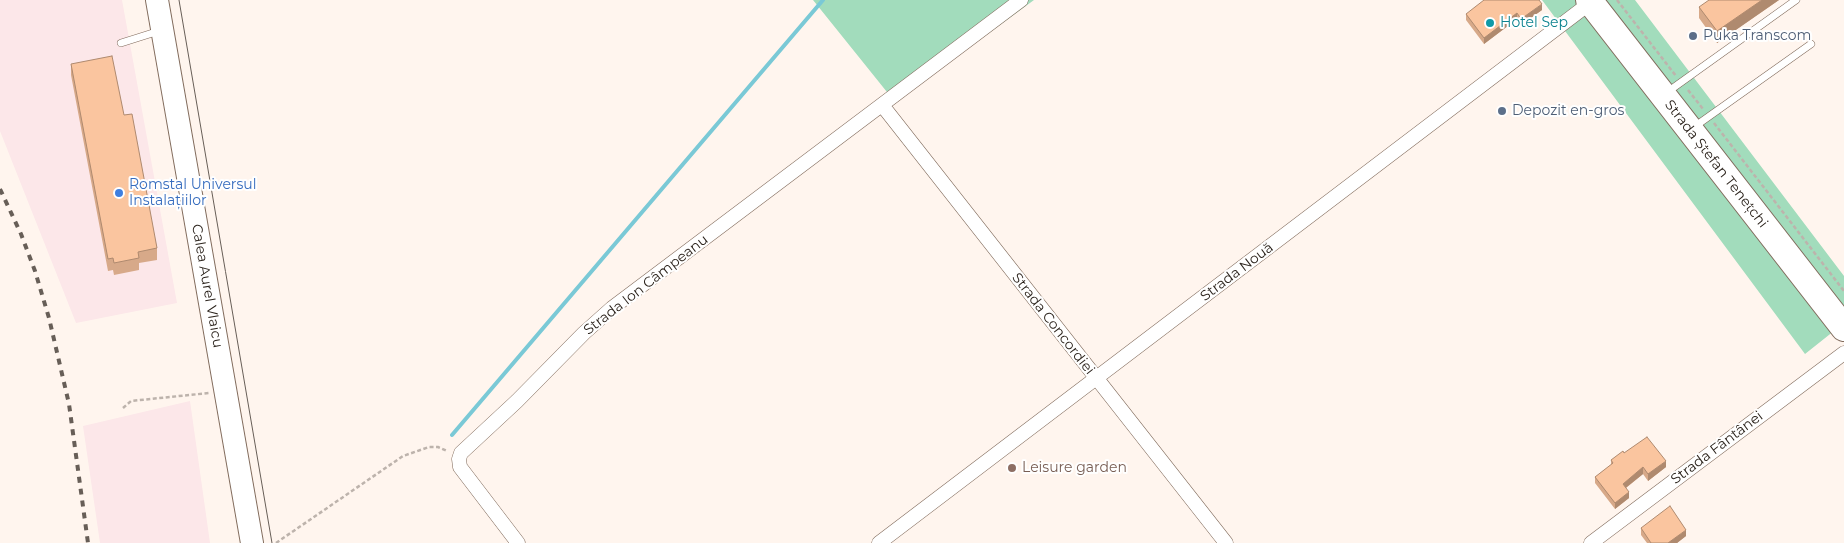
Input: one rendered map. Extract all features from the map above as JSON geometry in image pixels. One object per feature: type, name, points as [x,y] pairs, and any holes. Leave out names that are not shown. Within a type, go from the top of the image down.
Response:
[{"type":"highway","name":"Strada Ștefan Tenețchi","points":[[1591,1],[1672,88],[1699,123],[1844,328]]},
{"type":"main road","name":"Calea Aurel Vlaicu","points":[[157,0],[252,543]]},
{"type":"street","name":"Strada Ion Câmpeanu","points":[[459,459],[461,453],[517,401],[597,321],[1021,0]]},
{"type":"street","name":"Strada Nouă","points":[[879,543],[1096,380],[1591,1]]},
{"type":"street","name":"Strada Concordiei","points":[[882,105],[1096,380],[1226,543]]},
{"type":"street","name":"Strada Fântânei","points":[[1591,543],[1844,353]]},
{"type":"street","points":[[459,459],[460,467],[518,543]]},
{"type":"lane","points":[[1672,88],[1796,0]]},
{"type":"lane","points":[[121,42],[162,30]]},
{"type":"lane","points":[[1699,123],[1811,44]]},
{"type":"path","points":[[1617,0],[1672,88],[1699,123],[1844,291]]},
{"type":"path","points":[[123,408],[131,401],[226,392]]},
{"type":"path","points":[[276,543],[403,456],[429,447],[438,447],[459,459]]},
{"type":"shaded area","points":[[0,0],[122,0],[177,303],[76,323],[0,131]]},
{"type":"shaded area","points":[[190,401],[210,543],[100,543],[83,426]]},
{"type":"green space","points":[[813,0],[1034,0],[895,102]]},
{"type":"green space","points":[[1542,0],[1635,0],[1844,276],[1844,323],[1805,354]]},
{"type":"building","name":"Hotel Sep","points":[[1484,0],[1539,0],[1542,4],[1521,19],[1517,13],[1484,38],[1466,14]]},
{"type":"building","points":[[1709,0],[1762,0],[1717,31],[1699,7]]},
{"type":"building","name":"Romstal Universul Instalațiilor","points":[[112,56],[124,115],[132,114],[157,248],[138,252],[139,258],[114,263],[113,258],[108,259],[71,64]]},
{"type":"building","points":[[1647,437],[1666,461],[1648,474],[1643,467],[1623,484],[1629,492],[1615,503],[1595,477],[1613,463],[1611,460]]},
{"type":"building","points":[[1670,506],[1686,530],[1668,543],[1651,543],[1641,528]]},
{"type":"waterway","points":[[452,435],[823,0]]},
{"type":"tram line","points":[[179,0],[272,543]]},
{"type":"railway","points":[[0,189],[21,234],[35,271],[49,318],[69,404],[88,543]]},
{"type":"place","name":"Hotel Sep","points":[[1490,23]]},
{"type":"place","name":"Puka Transcom","points":[[1693,36]]},
{"type":"place","name":"Depozit en-gros","points":[[1502,111]]},
{"type":"place","name":"Romstal Universul Instalațiilor","points":[[119,193]]},
{"type":"place","name":"Leisure garden","points":[[1012,468]]}]
